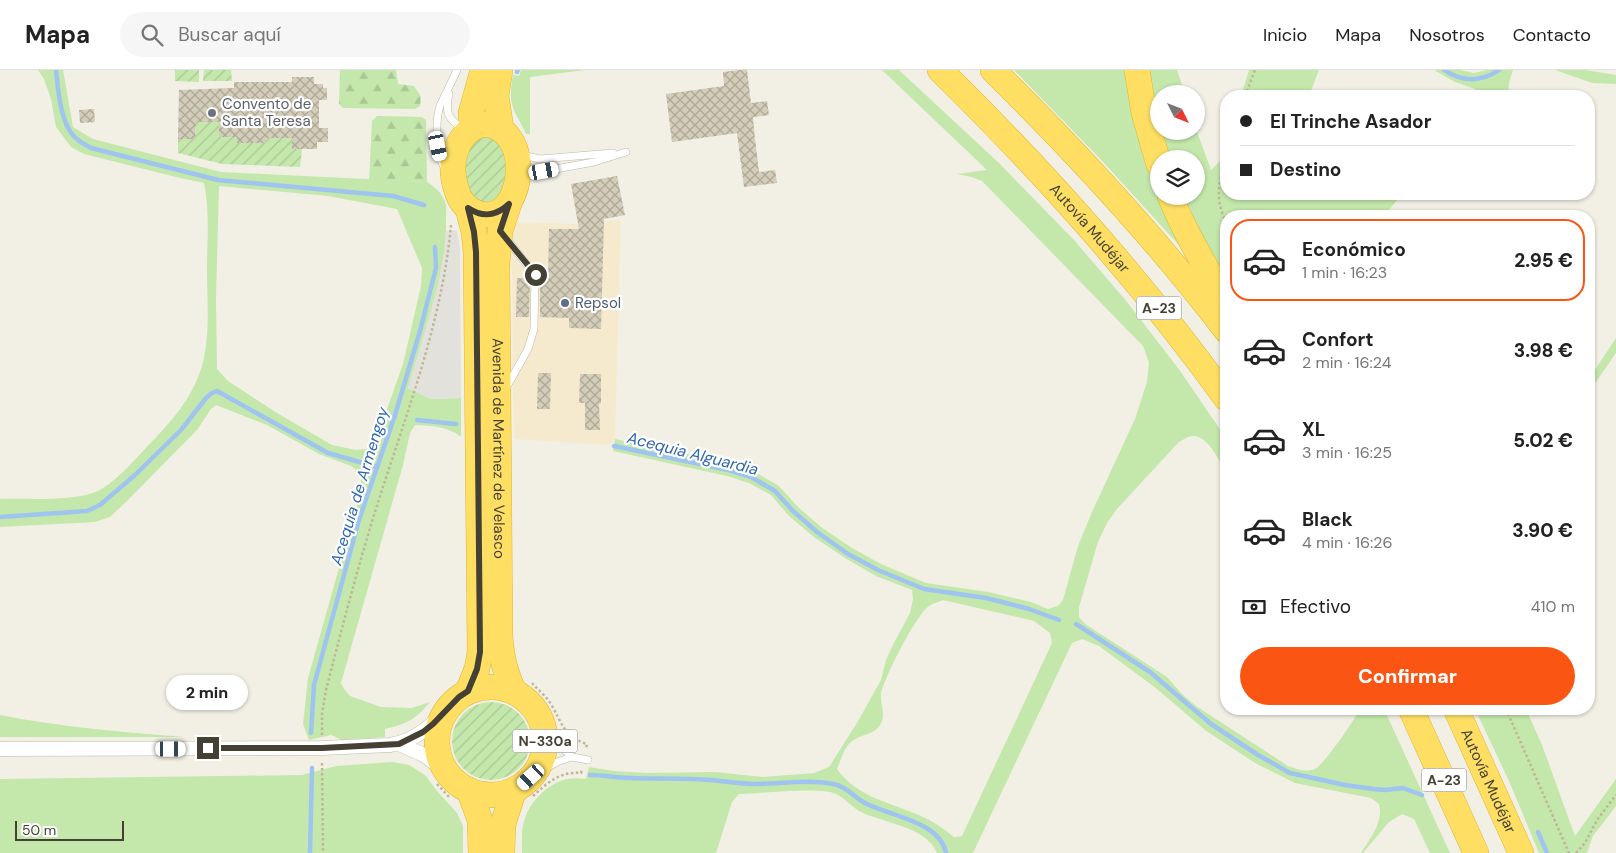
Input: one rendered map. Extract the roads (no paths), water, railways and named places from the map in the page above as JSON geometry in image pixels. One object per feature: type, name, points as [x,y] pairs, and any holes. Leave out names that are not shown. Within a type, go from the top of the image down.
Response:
[{"type":"highway","points":[[470,129],[471,113],[483,70]]},
{"type":"highway","points":[[500,70],[496,96],[501,128]]},
{"type":"highway","points":[[920,70],[957,104],[978,107]]},
{"type":"highway","name":"Autovía Mudéjar","points":[[940,70],[1050,182],[1110,250],[1167,319],[1220,390]]},
{"type":"highway","name":"A-23","points":[[993,70],[1114,195],[1176,267],[1220,322]]},
{"type":"highway","points":[[1136,70],[1144,113],[1155,150]]},
{"type":"highway","points":[[501,128],[493,124],[485,124],[470,129],[460,140],[455,155],[453,174],[462,203],[459,218],[489,215],[503,209],[513,193]]},
{"type":"highway","name":"N-330a","points":[[501,128],[512,140],[516,152],[518,168],[513,193]]},
{"type":"highway","name":"Avenida de Martínez de Velasco","points":[[513,193],[500,231],[497,263],[502,658],[505,673],[523,687]]},
{"type":"highway","points":[[1174,205],[1202,261],[1220,291]]},
{"type":"highway","name":"Avenida de Martínez de Velasco","points":[[459,218],[474,232],[476,252],[480,637],[479,661],[459,698]]},
{"type":"highway","name":"N-330a","points":[[459,698],[486,686],[523,687],[523,696],[536,710],[544,727],[545,748],[538,768],[503,824],[502,853]]},
{"type":"highway","points":[[459,698],[440,722],[437,738],[438,754],[442,779],[461,786],[460,795],[480,820],[481,853]]},
{"type":"highway","name":"A-23","points":[[1414,715],[1476,853]]},
{"type":"highway","name":"Autovía Mudéjar","points":[[1459,715],[1521,853]]},
{"type":"highway","points":[[460,795],[496,795],[526,788]]},
{"type":"street","points":[[0,749],[322,748],[399,744],[423,732],[459,698]]},
{"type":"street","points":[[399,744],[424,755],[442,779]]},
{"type":"lane","points":[[455,184],[442,164],[437,132],[440,106],[457,70]]},
{"type":"lane","points":[[450,86],[447,104],[449,117],[453,122],[470,129]]},
{"type":"lane","points":[[513,193],[539,172],[594,162],[626,152],[540,159],[516,152]]},
{"type":"lane","points":[[498,401],[528,350],[534,329],[536,275],[500,231]]},
{"type":"lane","points":[[544,727],[572,757]]},
{"type":"lane","points":[[526,788],[549,766],[572,757],[586,759]]},
{"type":"waterway","name":"Acequia de Armengoy","points":[[56,70],[60,103],[68,128],[76,139],[91,148],[218,180],[393,196],[424,205]]},
{"type":"waterway","points":[[1444,70],[1464,79],[1478,79],[1499,70]]},
{"type":"waterway","name":"Acequia de Armengoy","points":[[311,733],[314,685],[359,520],[395,415],[420,331],[436,268],[435,247]]},
{"type":"waterway","points":[[0,517],[87,511],[100,505],[135,475],[181,430],[206,398],[217,391],[328,453],[377,467]]},
{"type":"waterway","points":[[417,420],[456,424]]},
{"type":"waterway","name":"Acequia Alguardia","points":[[614,446],[728,470],[751,477],[775,491],[793,511],[817,532],[848,554],[878,570],[924,589],[986,598],[1029,609],[1059,620]]},
{"type":"waterway","name":"Acequia Alguardia","points":[[1076,624],[1150,672],[1211,724],[1258,755],[1290,773],[1373,789],[1403,788],[1422,795]]},
{"type":"waterway","name":"Acequia de Armengoy","points":[[310,853],[312,768]]},
{"type":"waterway","points":[[590,775],[626,778],[701,779],[748,784],[803,782],[838,785],[875,808],[924,827],[942,842],[946,853]]},
{"type":"waterway","name":"Acequia Alguardia","points":[[1538,832],[1547,853]]},
{"type":"place","name":"Convento de Santa Teresa","points":[[212,113]]},
{"type":"place","name":"Repsol","points":[[565,303]]}]
